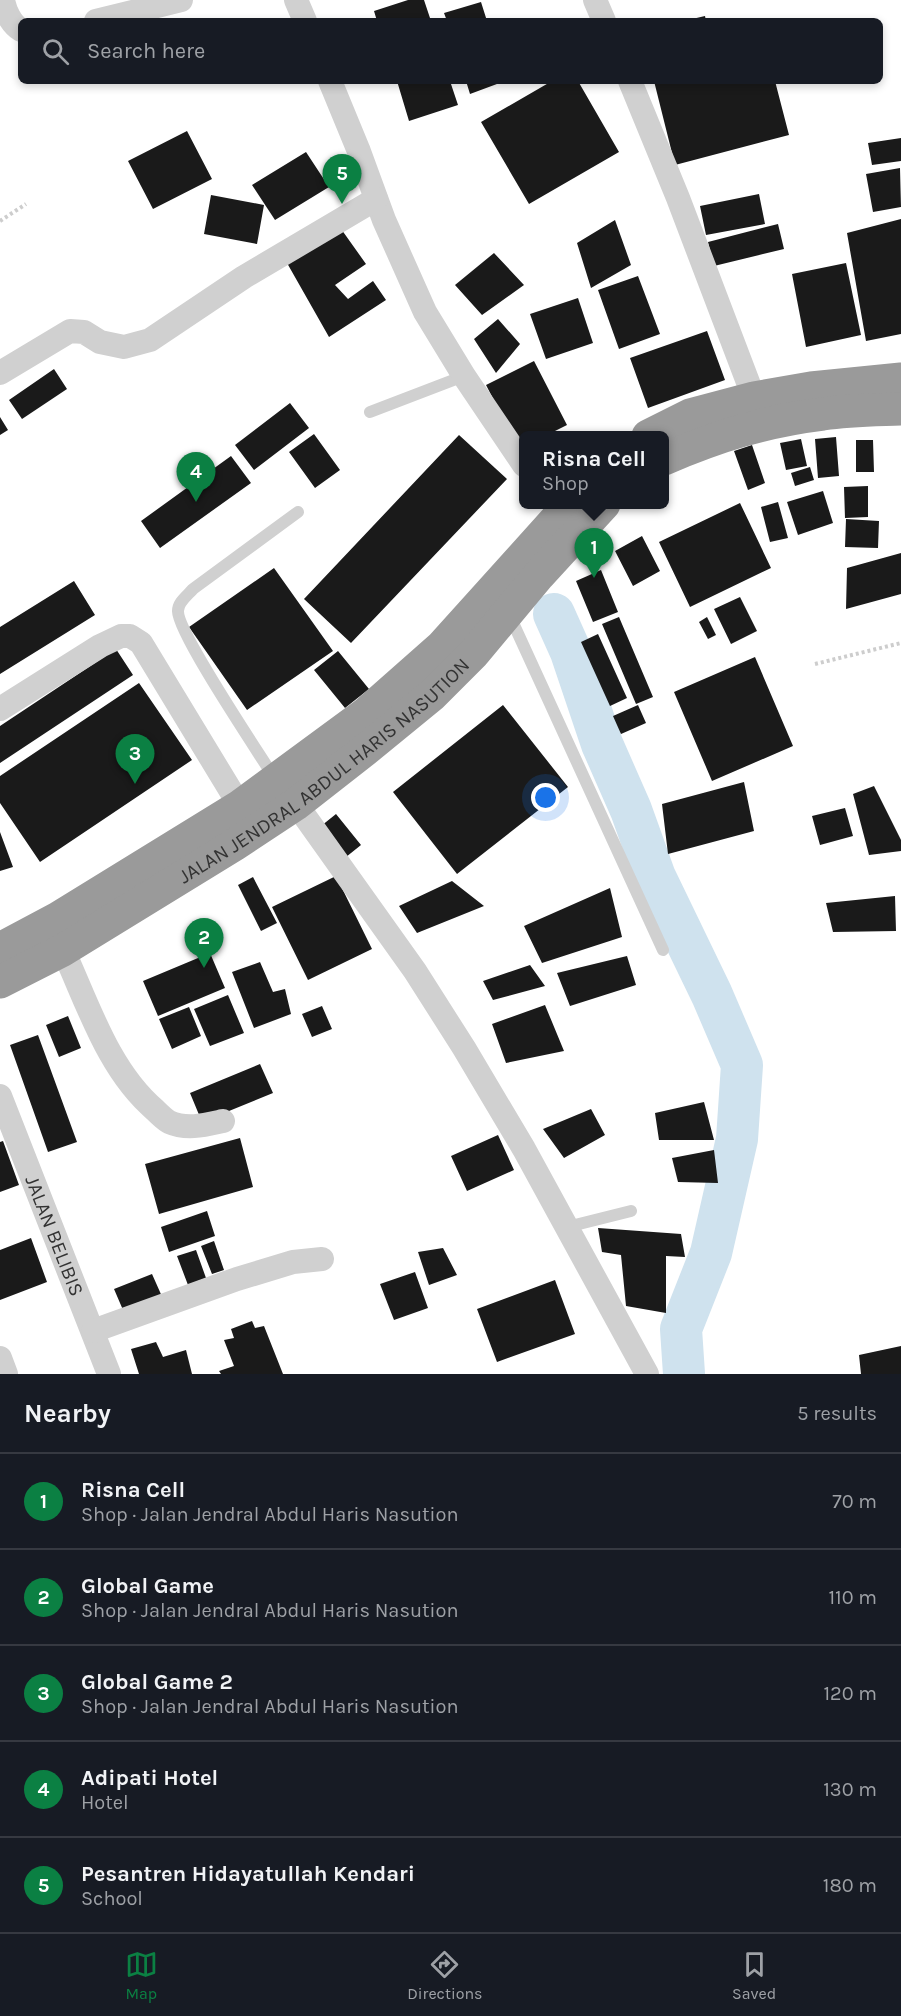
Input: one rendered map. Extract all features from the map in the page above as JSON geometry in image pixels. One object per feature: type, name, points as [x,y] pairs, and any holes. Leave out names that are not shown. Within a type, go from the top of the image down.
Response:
[{"type":"highway","points":[[657,431],[690,416],[754,398],[811,388],[877,380],[901,380]]},
{"type":"highway","points":[[669,457],[709,439],[762,424],[824,413],[901,409]]},
{"type":"highway","name":"JALAN JENDRAL ABDUL HARIS NASUTION","points":[[0,949],[58,918],[124,896],[234,845],[365,714],[434,654],[565,514],[584,509]]},
{"type":"highway","name":"JALAN JENDRAL ABDUL HARIS NASUTION","points":[[0,982],[63,950],[124,896],[240,806],[286,792],[431,696],[474,653],[539,574],[565,514]]},
{"type":"street","points":[[3,0],[4,8],[14,26],[18,28]]},
{"type":"street","points":[[108,18],[181,0]]},
{"type":"street","points":[[296,0],[304,18]]},
{"type":"street","points":[[595,0],[603,18]]},
{"type":"street","points":[[331,84],[376,199],[425,312],[464,376],[519,458]]},
{"type":"street","points":[[631,84],[754,398]]},
{"type":"street","points":[[0,372],[70,331],[84,332],[100,342],[124,347],[150,340],[244,277],[376,199]]},
{"type":"street","points":[[0,709],[100,646],[121,636],[130,636],[141,642],[240,806]]},
{"type":"street","points":[[286,792],[415,971],[464,1048],[648,1374]]},
{"type":"street","points":[[63,950],[105,1043],[124,1075],[146,1102],[168,1122],[193,1127],[223,1121]]},
{"type":"street","name":"JALAN BELIBIS","points":[[0,1096],[109,1374]]},
{"type":"street","points":[[93,1331],[237,1279],[293,1262],[322,1259]]},
{"type":"lane","points":[[370,412],[464,376]]},
{"type":"lane","points":[[286,792],[195,651],[181,624],[177,609],[193,590],[298,512]]},
{"type":"lane","points":[[509,613],[663,950]]},
{"type":"lane","points":[[567,1227],[631,1211]]},
{"type":"path","points":[[0,221],[26,204]]},
{"type":"path","points":[[815,664],[901,643]]},
{"type":"building","points":[[408,0],[424,0],[430,18],[376,18],[374,11]]},
{"type":"building","points":[[481,2],[486,18],[446,18],[444,13]]},
{"type":"building","points":[[398,84],[451,84],[458,105],[409,121]]},
{"type":"building","points":[[467,84],[497,84],[470,94]]},
{"type":"building","points":[[547,84],[580,84],[619,152],[529,204],[481,122]]},
{"type":"building","points":[[655,84],[776,84],[789,135],[675,165]]},
{"type":"building","points":[[187,131],[212,179],[153,209],[128,161]]},
{"type":"building","points":[[901,138],[901,161],[872,165],[868,143]]},
{"type":"building","points":[[306,152],[329,187],[275,220],[252,185]]},
{"type":"building","points":[[900,168],[901,207],[873,212],[866,174]]},
{"type":"building","points":[[759,194],[765,224],[706,235],[700,206]]},
{"type":"building","points":[[211,195],[264,205],[257,244],[204,234]]},
{"type":"building","points":[[901,219],[901,334],[866,341],[847,233]]},
{"type":"building","points":[[615,220],[631,265],[591,288],[577,243]]},
{"type":"building","points":[[778,224],[784,249],[714,266],[708,242]]},
{"type":"building","points":[[339,226],[366,264],[335,285],[348,299],[373,281],[386,300],[329,337],[287,263]]},
{"type":"building","points":[[494,253],[524,285],[482,315],[455,285]]},
{"type":"building","points":[[846,263],[861,335],[806,347],[792,274]]},
{"type":"building","points":[[638,276],[660,334],[619,349],[598,290]]},
{"type":"building","points":[[578,298],[593,343],[546,359],[530,314]]},
{"type":"building","points":[[498,319],[520,344],[496,373],[474,339]]},
{"type":"building","points":[[707,331],[725,380],[648,408],[630,358]]},
{"type":"building","points":[[534,361],[567,425],[555,431],[519,431],[519,449],[486,385]]},
{"type":"building","points":[[54,369],[67,389],[22,419],[9,400]]},
{"type":"building","points":[[290,403],[309,428],[254,470],[235,445]]},
{"type":"building","points":[[0,417],[8,430],[0,435]]},
{"type":"building","points":[[314,434],[340,470],[315,488],[289,452]]},
{"type":"building","points":[[459,435],[507,479],[351,643],[304,599]]},
{"type":"building","points":[[836,437],[839,476],[818,478],[815,439]]},
{"type":"building","points":[[801,439],[807,466],[786,470],[780,443]]},
{"type":"building","points":[[856,440],[873,440],[874,472],[856,472]]},
{"type":"building","points":[[752,445],[765,483],[748,490],[734,451]]},
{"type":"building","points":[[231,456],[251,483],[160,548],[141,521]]},
{"type":"building","points":[[810,467],[814,480],[795,486],[791,473]]},
{"type":"building","points":[[868,486],[868,517],[845,518],[844,487]]},
{"type":"building","points":[[823,491],[833,523],[798,535],[787,502]]},
{"type":"building","points":[[778,502],[788,538],[770,542],[761,507]]},
{"type":"building","points":[[740,503],[771,568],[690,607],[659,542]]},
{"type":"building","points":[[846,519],[879,521],[878,548],[845,547]]},
{"type":"building","points":[[642,536],[660,571],[633,586],[615,551]]},
{"type":"building","points":[[901,553],[901,594],[846,609],[847,568]]},
{"type":"building","points":[[274,568],[333,651],[247,710],[189,627]]},
{"type":"building","points":[[601,570],[618,612],[593,622],[576,581]]},
{"type":"building","points":[[74,581],[95,615],[0,674],[0,627]]},
{"type":"building","points":[[740,597],[757,631],[731,644],[714,609]]},
{"type":"building","points":[[619,617],[653,697],[636,704],[602,624]]},
{"type":"building","points":[[707,617],[716,635],[708,639],[699,622]]},
{"type":"building","points":[[598,634],[627,698],[610,706],[581,642]]},
{"type":"building","points":[[116,649],[133,675],[0,763],[0,726]]},
{"type":"building","points":[[338,651],[369,689],[345,708],[314,670]]},
{"type":"building","points":[[755,657],[793,746],[712,781],[674,692]]},
{"type":"building","points":[[139,683],[192,760],[40,862],[0,803],[0,776]]},
{"type":"building","points":[[503,705],[568,787],[457,874],[393,792]]},
{"type":"building","points":[[638,705],[646,723],[621,734],[613,716]]},
{"type":"building","points":[[744,782],[754,831],[668,854],[662,804]]},
{"type":"building","points":[[874,786],[901,840],[901,851],[869,855],[853,794]]},
{"type":"building","points":[[845,808],[853,836],[820,845],[812,816]]},
{"type":"building","points":[[336,814],[361,845],[346,857],[321,826]]},
{"type":"building","points":[[0,832],[13,867],[0,871]]},
{"type":"building","points":[[336,876],[372,949],[308,980],[272,907]]},
{"type":"building","points":[[253,877],[277,923],[261,931],[238,885]]},
{"type":"building","points":[[452,881],[484,906],[417,933],[399,906]]},
{"type":"building","points":[[610,888],[622,937],[542,963],[524,926]]},
{"type":"building","points":[[895,896],[896,931],[833,932],[826,903]]},
{"type":"building","points":[[210,953],[225,988],[158,1016],[143,981]]},
{"type":"building","points":[[627,956],[636,985],[570,1006],[557,973]]},
{"type":"building","points":[[260,962],[273,992],[285,989],[291,1014],[254,1028],[232,972]]},
{"type":"building","points":[[530,965],[545,986],[493,1000],[483,981]]},
{"type":"building","points":[[228,995],[244,1033],[210,1046],[194,1009]]},
{"type":"building","points":[[545,1005],[564,1051],[506,1063],[492,1024]]},
{"type":"building","points":[[322,1006],[332,1029],[312,1037],[302,1014]]},
{"type":"building","points":[[189,1007],[201,1036],[172,1049],[159,1019]]},
{"type":"building","points":[[68,1016],[81,1048],[59,1057],[46,1025]]},
{"type":"building","points":[[38,1035],[77,1142],[48,1152],[10,1045]]},
{"type":"building","points":[[260,1064],[273,1093],[202,1122],[190,1093]]},
{"type":"building","points":[[704,1102],[714,1140],[659,1140],[655,1113]]},
{"type":"building","points":[[591,1109],[605,1135],[564,1158],[543,1129]]},
{"type":"building","points":[[498,1135],[514,1170],[467,1191],[451,1156]]},
{"type":"building","points":[[240,1138],[253,1187],[159,1214],[145,1164]]},
{"type":"building","points":[[3,1141],[19,1185],[0,1192],[0,1142]]},
{"type":"building","points":[[714,1150],[718,1183],[678,1182],[672,1158]]},
{"type":"building","points":[[207,1211],[215,1236],[169,1252],[161,1227]]},
{"type":"building","points":[[598,1228],[681,1234],[685,1257],[666,1256],[666,1313],[626,1306],[621,1255],[602,1252]]},
{"type":"building","points":[[31,1238],[47,1282],[0,1300],[0,1250]]},
{"type":"building","points":[[214,1241],[224,1270],[212,1274],[201,1246]]},
{"type":"building","points":[[443,1248],[457,1275],[429,1285],[418,1252]]},
{"type":"building","points":[[196,1250],[206,1278],[188,1285],[177,1256]]},
{"type":"building","points":[[415,1272],[428,1308],[394,1320],[380,1284]]},
{"type":"building","points":[[152,1274],[164,1301],[126,1317],[114,1289]]},
{"type":"building","points":[[555,1280],[575,1334],[497,1362],[477,1309]]},
{"type":"building","points":[[252,1321],[255,1328],[264,1326],[283,1374],[221,1374],[219,1371],[234,1366],[224,1340],[234,1338],[231,1329]]},
{"type":"building","points":[[156,1342],[163,1357],[186,1350],[192,1374],[139,1374],[131,1349]]},
{"type":"building","points":[[901,1346],[901,1374],[861,1374],[859,1355]]},
{"type":"waterway","points":[[554,614],[571,652],[602,744],[631,810],[655,877],[712,995],[742,1065],[737,1139],[711,1253],[681,1329],[684,1374]]},
{"type":"place","name":"Pesantren Hidayatullah Kendari","points":[[342,204]]},
{"type":"place","name":"Adipati Hotel","points":[[196,502]]},
{"type":"place","name":"Risna Cell","points":[[594,578]]},
{"type":"place","name":"Global Game 2","points":[[135,784]]},
{"type":"place","name":"Global Game","points":[[204,968]]}]
